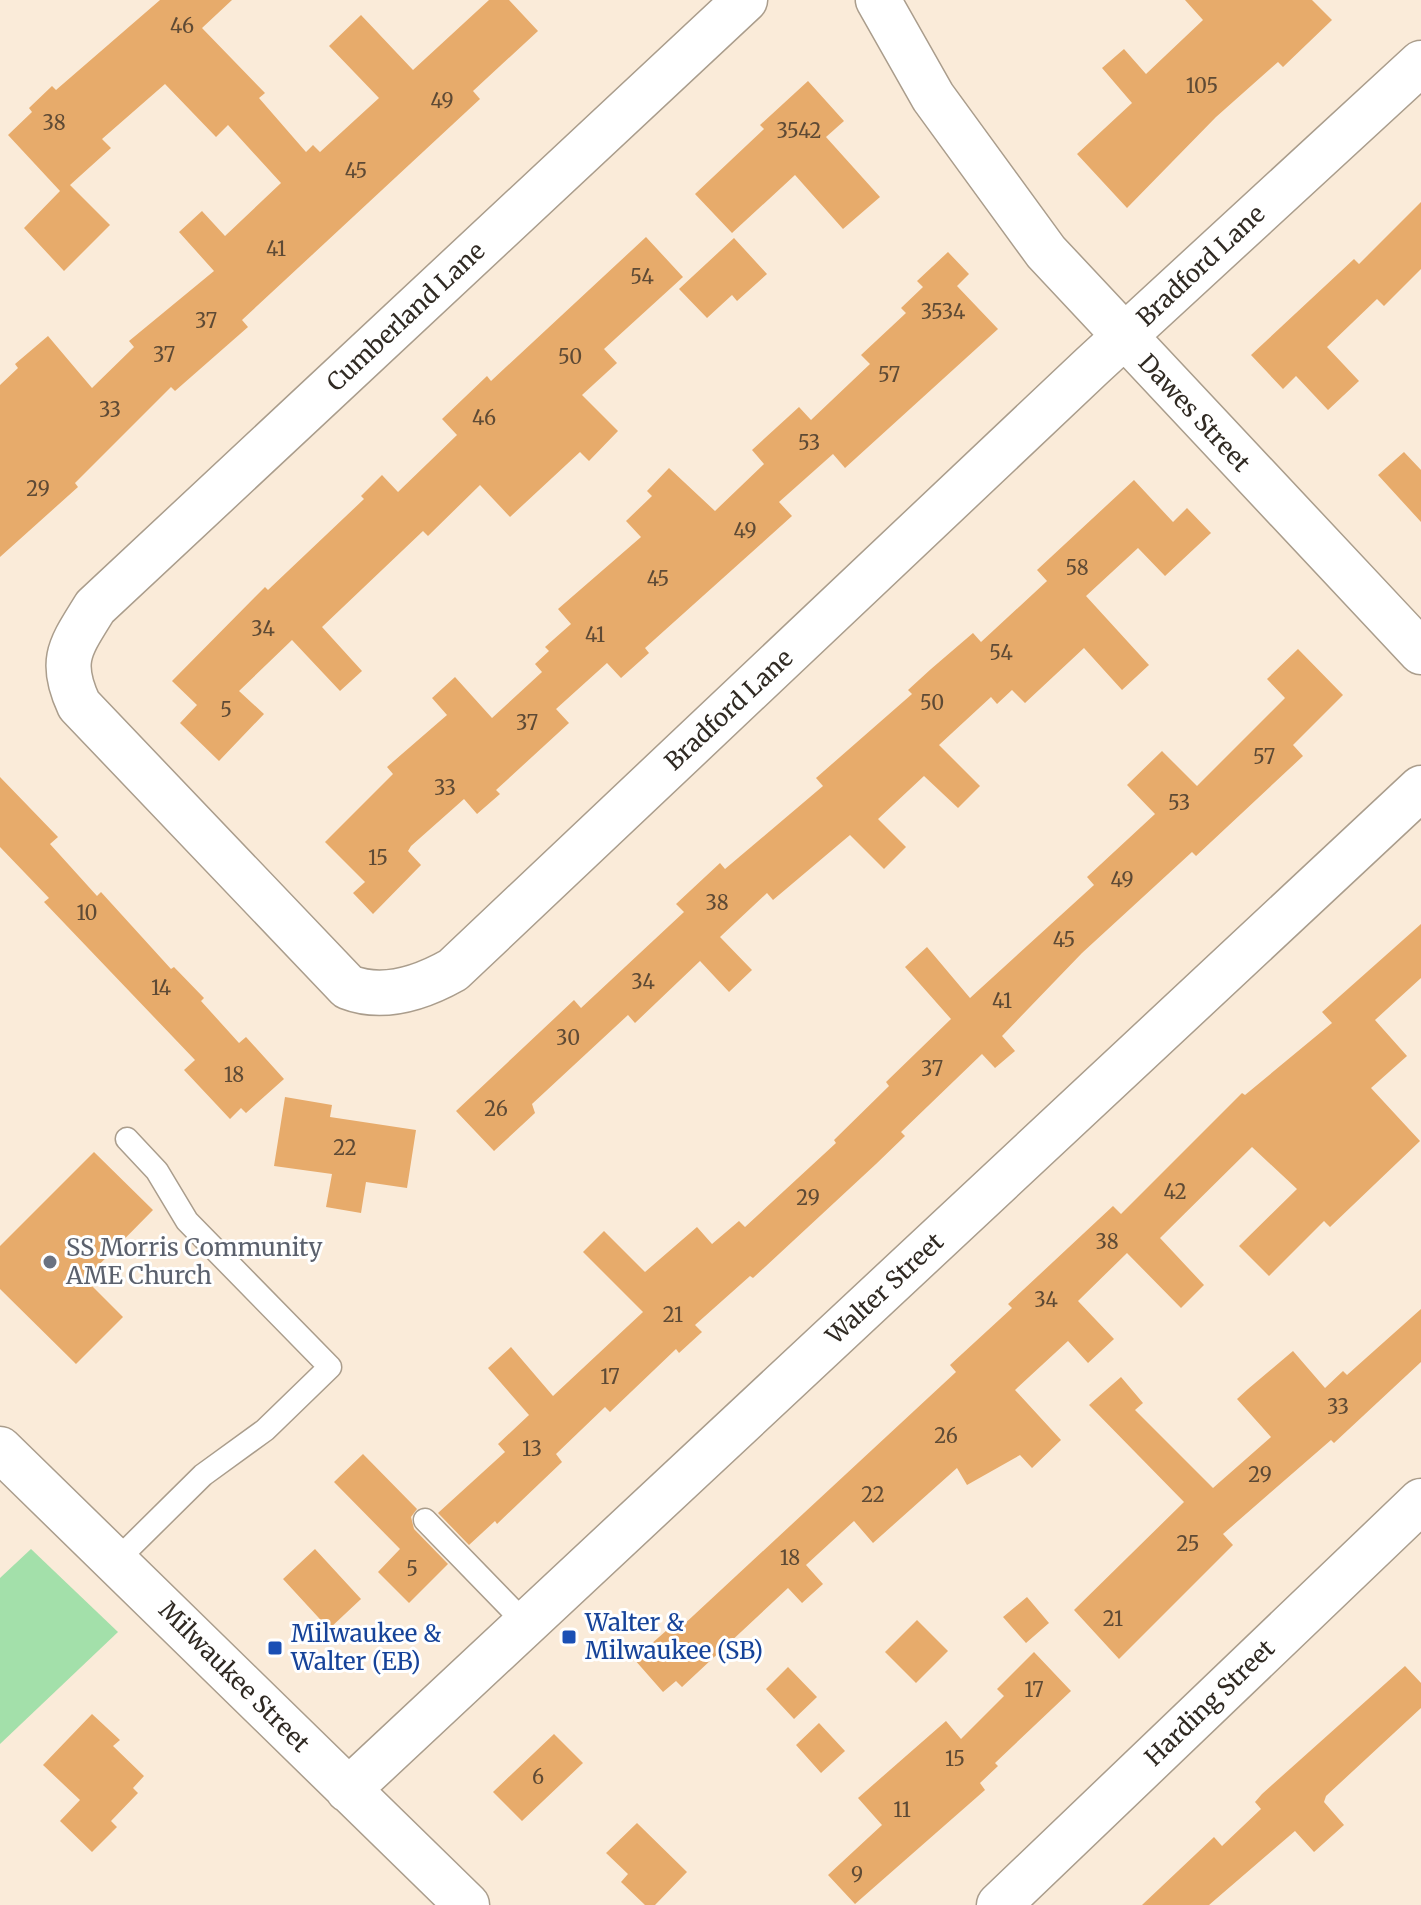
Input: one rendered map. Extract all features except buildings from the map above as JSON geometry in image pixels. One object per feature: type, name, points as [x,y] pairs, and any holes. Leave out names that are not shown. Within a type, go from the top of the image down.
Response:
[{"type":"street","name":"Cumberland Lane","points":[[75,640],[95,607],[745,0]]},
{"type":"street","name":"Dawes Street","points":[[878,0],[933,97],[1046,252],[1421,652]]},
{"type":"street","name":"Bradford Lane","points":[[75,640],[68,659],[68,680],[79,705],[178,811],[348,987],[384,993],[408,990],[453,970],[1123,337],[1421,63]]},
{"type":"street","name":"Walter Street","points":[[348,1790],[1421,788]]},
{"type":"street","name":"Milwaukee Street","points":[[0,1449],[467,1905]]},
{"type":"street","name":"Harding Street","points":[[999,1905],[1421,1501]]},
{"type":"lane","points":[[116,1561],[203,1475],[265,1430],[330,1367],[187,1221],[157,1171],[127,1139]]},
{"type":"lane","points":[[425,1520],[526,1624]]},
{"type":"green space","points":[[31,1549],[118,1632],[0,1744],[0,1578]]},
{"type":"place","name":"SS Morris Community AME Church","points":[[50,1262]]},
{"type":"place","name":"Walter & Milwaukee (SB)","points":[[569,1637]]},
{"type":"place","name":"Milwaukee & Walter (EB)","points":[[275,1648]]}]
